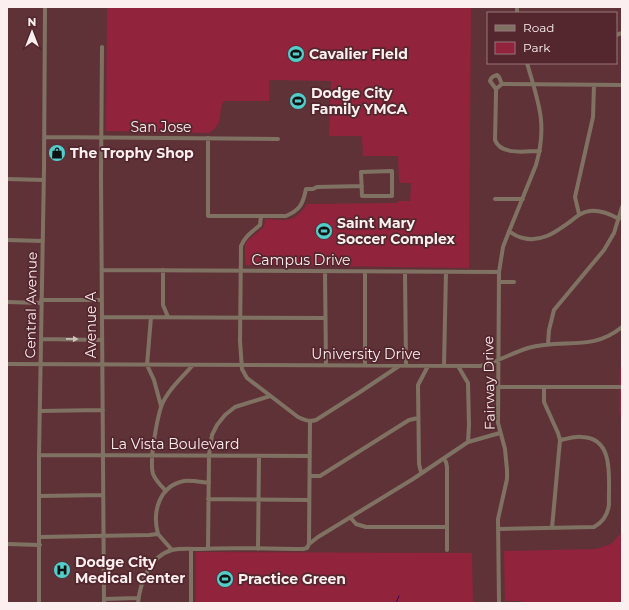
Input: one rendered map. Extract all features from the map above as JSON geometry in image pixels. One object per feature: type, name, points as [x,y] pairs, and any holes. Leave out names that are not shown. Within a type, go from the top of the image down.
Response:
[{"type":"street","name":"Central Avenue","points":[[39,603],[39,455],[44,180],[45,7]]},
{"type":"street","name":"Avenue A","points":[[102,47],[104,601]]},
{"type":"street","name":"Fairway Drive","points":[[499,603],[498,519],[507,470],[498,423],[499,272],[503,247],[536,165],[540,151],[542,125],[540,107],[527,64]]},
{"type":"street","points":[[502,84],[497,75],[490,78],[490,81],[496,88],[495,140],[497,145],[504,150],[540,151]]},
{"type":"street","points":[[496,88],[502,84],[622,85]]},
{"type":"street","points":[[579,214],[576,204],[576,192],[592,117],[594,85]]},
{"type":"street","name":"San Jose","points":[[44,137],[278,139]]},
{"type":"street","points":[[208,138],[208,216],[286,216],[294,213],[300,208],[306,189],[313,189],[317,187],[362,186]]},
{"type":"street","points":[[392,171],[392,196],[362,196],[362,186],[361,172],[392,171]]},
{"type":"street","points":[[7,179],[44,180]]},
{"type":"street","points":[[495,199],[522,199]]},
{"type":"street","points":[[548,344],[549,330],[554,310],[604,250],[614,233],[622,207]]},
{"type":"street","points":[[509,231],[522,238],[544,238],[552,235],[579,214],[585,212],[597,211],[607,213],[619,219]]},
{"type":"street","points":[[261,216],[260,225],[243,240],[241,246],[241,365],[247,378],[298,417],[310,421],[316,420],[399,366]]},
{"type":"street","points":[[7,240],[43,240]]},
{"type":"street","name":"Campus Drive","points":[[102,270],[499,272]]},
{"type":"street","points":[[163,270],[163,300],[168,317]]},
{"type":"street","points":[[325,272],[326,365]]},
{"type":"street","points":[[365,272],[365,365]]},
{"type":"street","points":[[406,272],[406,365]]},
{"type":"street","points":[[444,365],[446,272]]},
{"type":"street","points":[[499,282],[514,282]]},
{"type":"street","points":[[7,302],[102,300]]},
{"type":"street","points":[[102,317],[325,318]]},
{"type":"street","points":[[151,317],[147,365],[154,380],[161,406]]},
{"type":"street","name":"University Drive","points":[[7,364],[480,366],[490,364],[528,348],[548,344],[600,340],[611,336],[622,327]]},
{"type":"street","points":[[41,339],[102,340]]},
{"type":"street","points":[[166,491],[156,480],[153,473],[152,455],[161,406],[168,394],[193,365]]},
{"type":"street","points":[[421,472],[419,464],[418,385],[428,366]]},
{"type":"street","points":[[458,366],[468,383],[468,442]]},
{"type":"street","points":[[498,387],[620,387]]},
{"type":"street","points":[[544,387],[544,402],[560,440],[552,528]]},
{"type":"street","points":[[208,548],[209,455],[212,436],[217,425],[225,415],[235,407],[270,396]]},
{"type":"street","points":[[40,411],[103,410]]},
{"type":"street","points":[[310,476],[320,476],[409,420],[418,418]]},
{"type":"street","points":[[309,544],[310,421]]},
{"type":"street","points":[[104,601],[138,601],[139,592],[147,571],[162,555],[172,550],[208,548],[303,550],[307,548],[309,544],[318,536],[413,479],[421,472],[444,459],[468,442],[500,433]]},
{"type":"street","points":[[498,529],[594,528],[604,519],[608,511],[608,460],[603,447],[598,442],[582,437],[560,440]]},
{"type":"street","name":"La Vista Boulevard","points":[[39,455],[310,456]]},
{"type":"street","points":[[258,549],[259,456]]},
{"type":"street","points":[[444,459],[446,462],[447,550]]},
{"type":"street","points":[[172,550],[158,534],[156,526],[159,500],[166,491],[178,483],[185,481],[209,483]]},
{"type":"street","points":[[39,496],[103,495]]},
{"type":"street","points":[[208,499],[309,500]]},
{"type":"street","points":[[350,517],[356,524],[366,527],[447,526]]},
{"type":"street","points":[[40,537],[158,534]]},
{"type":"street","points":[[7,544],[40,545]]},
{"type":"street","points":[[191,549],[192,603]]},
{"type":"green space","points":[[107,7],[471,7],[469,268],[246,265],[245,245],[249,239],[264,227],[265,219],[284,220],[294,218],[307,204],[397,203],[398,201],[410,201],[411,184],[401,183],[399,181],[398,156],[363,156],[362,136],[329,136],[331,81],[269,80],[269,101],[224,101],[221,109],[220,120],[209,133],[106,131]]},
{"type":"green space","points":[[620,367],[622,367],[622,425],[619,408]]},
{"type":"green space","points":[[622,532],[622,603],[523,603],[521,601],[505,601],[504,551],[596,549],[611,544]]},
{"type":"green space","points":[[196,552],[472,553],[473,603],[196,603]]},
{"type":"waterway","points":[[396,603],[399,596]]},
{"type":"place","name":"Cavalier FIeld","points":[[296,54]]},
{"type":"place","name":"Dodge City Family YMCA","points":[[298,101]]},
{"type":"place","name":"The Trophy Shop","points":[[57,153]]},
{"type":"place","name":"Saint Mary Soccer Complex","points":[[324,231]]},
{"type":"place","name":"Dodge City Medical Center","points":[[62,570]]},
{"type":"place","name":"Practice Green","points":[[225,579]]}]
